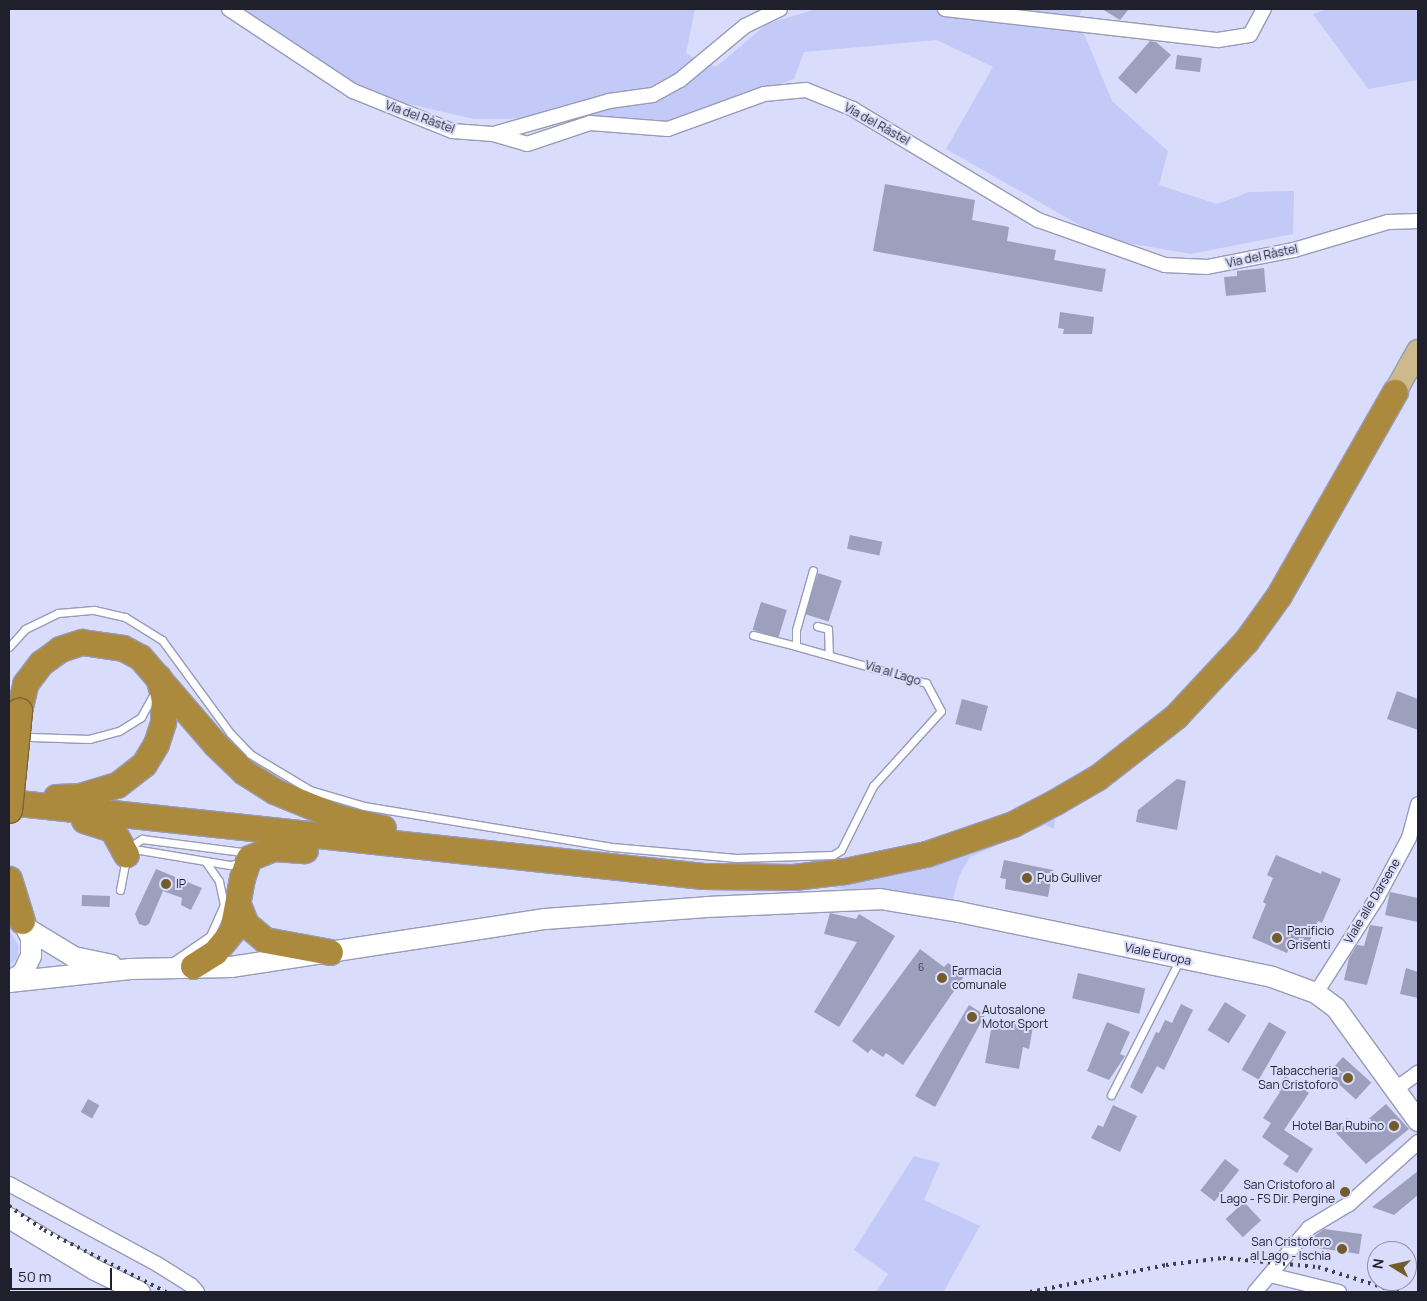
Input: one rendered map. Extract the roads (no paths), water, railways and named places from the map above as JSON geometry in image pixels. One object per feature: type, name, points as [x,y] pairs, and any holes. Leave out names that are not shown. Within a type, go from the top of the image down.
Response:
[{"type":"highway","points":[[33,806],[460,848],[703,876],[793,877],[845,871],[926,854],[1013,824],[1098,777],[1176,716],[1214,678],[1246,641],[1279,595],[1395,392]]},
{"type":"highway","points":[[9,810],[19,711],[25,684],[41,662],[60,649],[82,642],[123,648],[140,657],[214,744],[244,772],[274,791],[340,818],[460,848]]},
{"type":"highway","points":[[9,801],[80,796],[117,784],[136,772],[151,754],[162,728],[164,699],[158,677]]},
{"type":"highway","points":[[9,801],[112,829],[127,851]]},
{"type":"highway","points":[[193,966],[215,952],[232,931],[239,907],[242,878],[249,858],[274,848],[381,857],[460,848]]},
{"type":"highway","points":[[9,879],[19,921]]},
{"type":"highway","points":[[239,907],[246,924],[265,940],[330,952]]},
{"type":"main road","points":[[1395,392],[1418,351]]},
{"type":"main road","name":"Viale Europa","points":[[130,969],[193,966],[231,967],[545,919],[834,900],[880,899],[920,905],[1272,977],[1316,993],[1336,1008],[1396,1088],[1418,1121]]},
{"type":"main road","points":[[19,921],[74,957],[130,969]]},
{"type":"main road","points":[[9,982],[22,973],[30,961],[32,947],[19,921]]},
{"type":"main road","points":[[9,982],[130,969]]},
{"type":"main road","points":[[9,1218],[95,1270],[140,1292]]},
{"type":"street","name":"Via del Ràstel","points":[[230,9],[353,91],[452,131],[494,134],[527,144],[590,122],[668,129],[764,94],[803,89],[853,109],[1038,220],[1165,265],[1207,267],[1294,250],[1388,222],[1418,221]]},
{"type":"street","points":[[494,134],[609,101],[653,95],[680,80],[745,26],[780,9]]},
{"type":"street","points":[[945,9],[1158,36],[1218,40],[1250,35],[1264,9]]},
{"type":"street","name":"Viale alle Darsene","points":[[1316,993],[1378,896],[1409,838],[1418,804]]},
{"type":"street","points":[[1396,1088],[1418,1072]]},
{"type":"street","points":[[1254,1292],[1282,1262],[1309,1228],[1349,1204],[1418,1142]]},
{"type":"street","points":[[9,1184],[191,1284],[197,1292]]},
{"type":"street","points":[[1270,1275],[1339,1292]]},
{"type":"lane","points":[[796,646],[796,630],[813,570]]},
{"type":"lane","name":"Via al Lago","points":[[9,647],[25,629],[58,614],[94,610],[125,617],[162,640],[230,733],[250,754],[272,770],[310,790],[364,806],[612,847],[737,858],[833,855],[842,850],[873,786],[941,711],[926,683],[829,654],[753,635]]},
{"type":"lane","points":[[817,626],[828,629],[829,654]]},
{"type":"lane","points":[[31,738],[89,739],[119,731],[141,717],[152,699],[158,677]]},
{"type":"lane","points":[[120,890],[127,851],[142,839],[242,852],[249,858],[235,864],[127,851]]},
{"type":"lane","points":[[163,968],[210,936],[224,905],[219,881],[205,861]]},
{"type":"lane","points":[[1111,1095],[1181,958]]},
{"type":"railway","points":[[9,1206],[44,1230],[166,1292]]},
{"type":"railway","points":[[1030,1292],[1166,1265],[1223,1258],[1318,1267],[1398,1292]]},
{"type":"place","name":"Pub Gulliver","points":[[1027,878]]},
{"type":"place","name":"IP","points":[[166,884]]},
{"type":"place","name":"Panificio Grisenti","points":[[1277,938]]},
{"type":"place","name":"Farmacia comunale","points":[[942,978]]},
{"type":"place","name":"Autosalone Motor Sport","points":[[972,1017]]},
{"type":"place","name":"Tabaccheria San Cristoforo","points":[[1348,1078]]},
{"type":"place","name":"Hotel Bar Rubino","points":[[1394,1126]]},
{"type":"place","name":"San Cristoforo al Lago - FS Dir. Pergine","points":[[1345,1192]]},
{"type":"place","name":"San Cristoforo al Lago - Ischia","points":[[1342,1249]]}]
